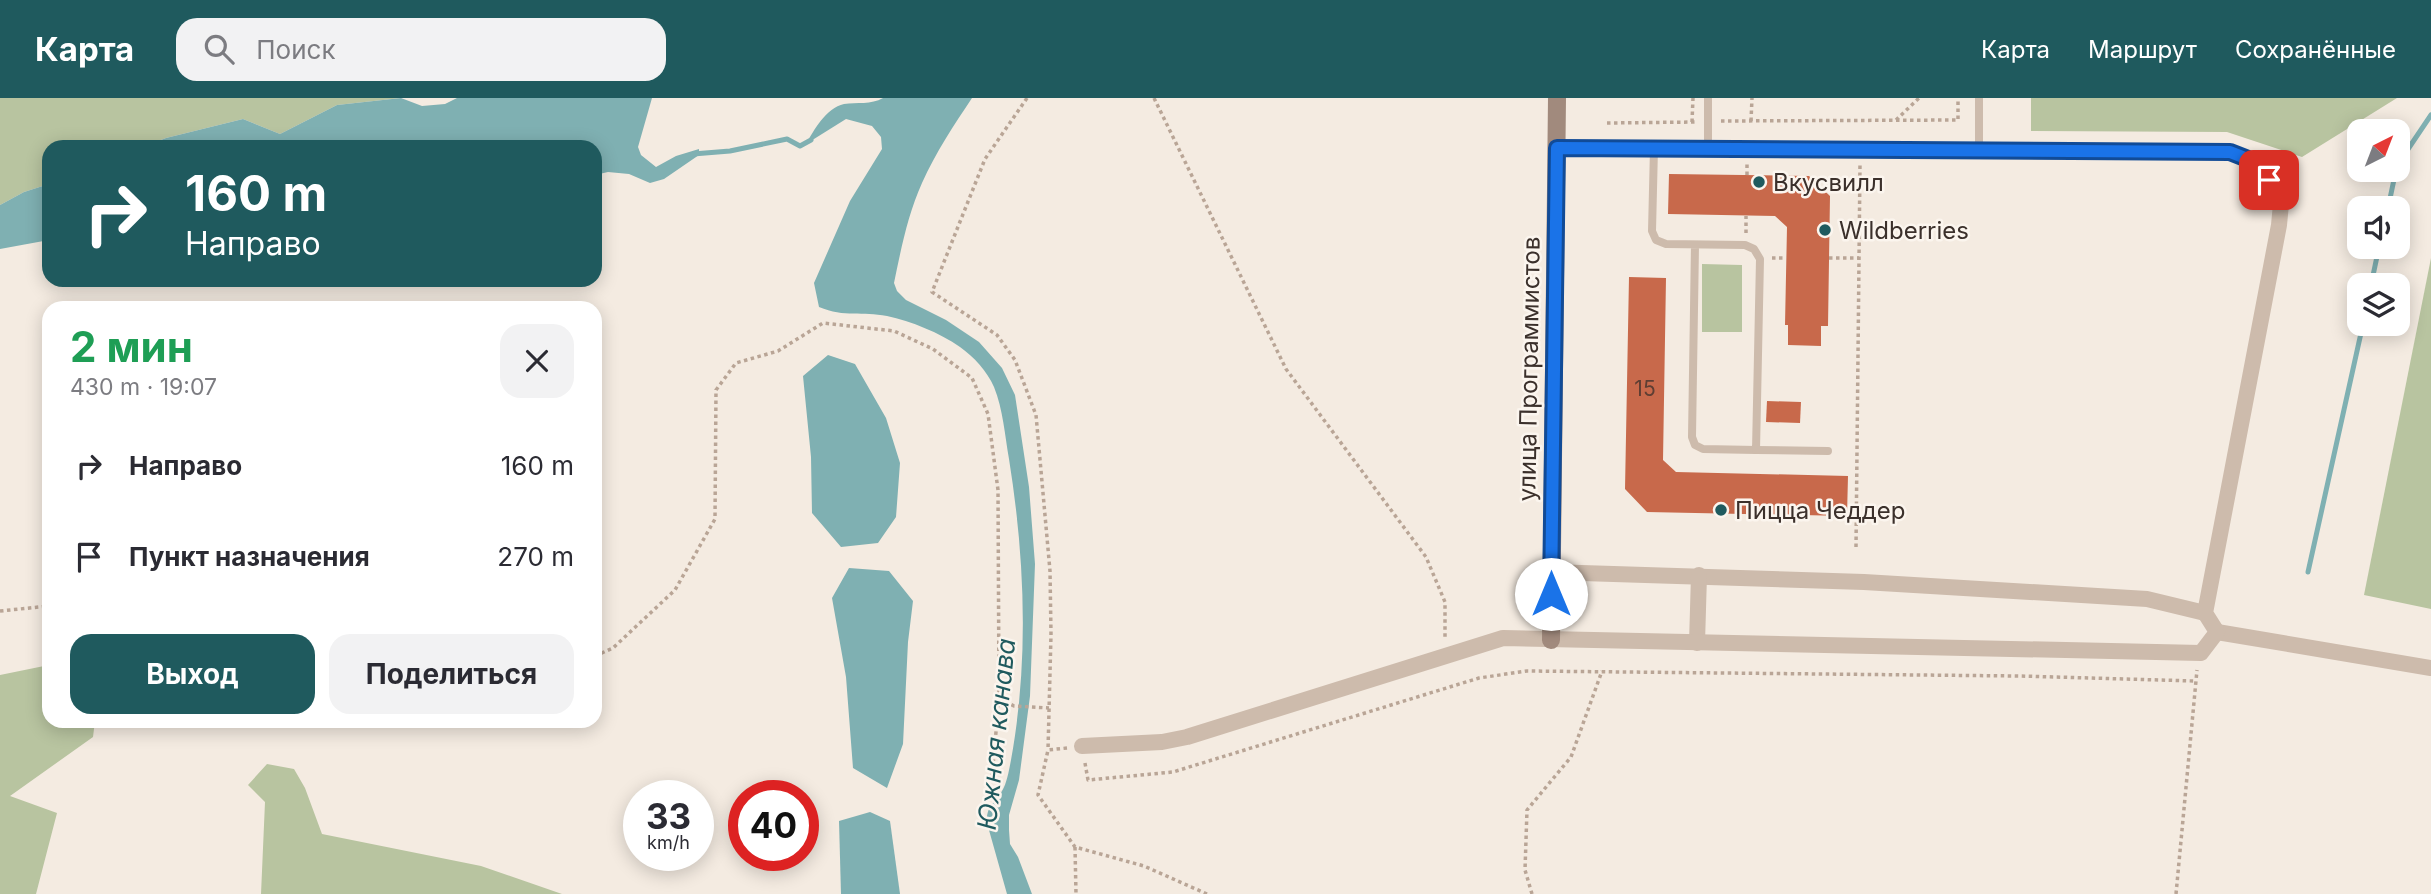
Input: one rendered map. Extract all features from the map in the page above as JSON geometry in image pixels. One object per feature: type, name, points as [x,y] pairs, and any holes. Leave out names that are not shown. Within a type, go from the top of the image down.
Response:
[{"type":"street","name":"улица Программистов","points":[[1551,640],[1557,98]]},
{"type":"street","points":[[1557,148],[2230,152],[2253,161],[2269,180],[2281,204],[2279,225],[2205,612],[2217,632],[2431,668]]},
{"type":"street","points":[[1550,572],[1699,575],[2147,599],[2205,612]]},
{"type":"street","points":[[1697,643],[1699,575]]},
{"type":"street","points":[[1082,746],[1162,742],[1187,737],[1503,638],[2201,653],[2217,632]]},
{"type":"lane","points":[[1708,98],[1708,149]]},
{"type":"lane","points":[[1979,98],[1979,150]]},
{"type":"lane","points":[[1654,148],[1653,231],[1656,240],[1666,244],[1745,245],[1754,249],[1760,259],[1756,450]]},
{"type":"lane","points":[[1695,244],[1692,438],[1695,445],[1703,449],[1828,451]]},
{"type":"path","points":[[1027,98],[985,159],[932,292],[997,335],[1015,360],[1036,415],[1050,572],[1048,750],[1038,795],[1075,847],[1076,894]]},
{"type":"path","points":[[1154,98],[1286,369],[1426,557],[1445,602],[1445,656]]},
{"type":"path","points":[[1692,98],[1692,122]]},
{"type":"path","points":[[1751,121],[1752,98]]},
{"type":"path","points":[[1896,120],[1919,98]]},
{"type":"path","points":[[1607,122],[1958,120],[1958,98]]},
{"type":"path","points":[[1856,547],[1860,150]]},
{"type":"path","points":[[1829,258],[1860,258]]},
{"type":"path","points":[[602,653],[614,648],[675,590],[715,519],[716,390],[736,363],[778,351],[823,323],[894,331],[933,349],[972,378],[988,414],[998,490],[999,698],[992,777]]},
{"type":"path","points":[[0,611],[42,607]]},
{"type":"path","points":[[2174,892],[2194,681],[2201,653]]},
{"type":"path","points":[[1048,750],[1082,746],[1088,780],[1172,772],[1479,678],[1527,671],[2020,676],[2194,681]]},
{"type":"path","points":[[1532,894],[1525,870],[1527,810],[1571,757],[1602,671]]},
{"type":"path","points":[[999,698],[1014,706],[1049,708]]},
{"type":"path","points":[[1075,847],[1144,866],[1207,894]]},
{"type":"green space","points":[[0,98],[401,98],[337,105],[280,134],[243,119],[161,140],[42,140],[42,186],[0,205]]},
{"type":"green space","points":[[2031,98],[2397,98],[2363,119],[2347,119],[2347,129],[2302,157],[2227,132],[2031,131]]},
{"type":"green space","points":[[2431,258],[2431,609],[2364,595]]},
{"type":"green space","points":[[1702,264],[1742,265],[1742,332],[1702,332]]},
{"type":"green space","points":[[42,666],[42,728],[94,728],[93,737],[10,796],[57,813],[36,894],[0,894],[0,675]]},
{"type":"green space","points":[[267,764],[294,769],[305,788],[322,834],[481,866],[562,894],[261,894],[265,802],[248,785]]},
{"type":"water","points":[[401,98],[422,106],[445,104],[457,98],[652,98],[638,147],[641,155],[656,167],[676,156],[699,149],[699,155],[664,179],[650,183],[629,174],[602,173],[602,140],[161,140],[243,119],[280,134],[337,105]]},
{"type":"water","points":[[883,98],[972,98],[922,183],[909,219],[894,283],[897,291],[906,300],[946,320],[979,342],[1002,368],[1015,395],[1029,487],[1035,564],[1030,696],[1019,780],[1009,815],[1009,830],[1010,844],[1032,894],[1007,894],[987,823],[989,809],[1007,780],[1017,723],[1023,610],[1019,534],[1002,413],[997,395],[980,365],[952,342],[925,328],[896,318],[837,312],[819,307],[814,283],[850,201],[882,149],[881,137],[872,126],[846,119],[806,144],[821,120],[838,106],[874,102]]},
{"type":"water","points":[[42,186],[42,241],[0,249],[0,205]]},
{"type":"water","points":[[828,355],[855,364],[886,418],[900,463],[896,517],[878,543],[841,547],[812,513],[811,457],[803,376]]},
{"type":"water","points":[[849,568],[889,571],[913,601],[908,642],[903,744],[887,788],[853,768],[846,677],[832,598]]},
{"type":"water","points":[[870,812],[890,821],[900,894],[841,894],[839,821]]},
{"type":"building","points":[[1669,174],[1809,176],[1830,196],[1828,326],[1821,326],[1821,346],[1788,345],[1788,325],[1785,325],[1787,227],[1775,216],[1668,214]]},
{"type":"building","points":[[1629,277],[1666,278],[1663,460],[1676,472],[1848,476],[1847,516],[1647,512],[1625,489]]},
{"type":"building","points":[[1767,401],[1801,402],[1800,423],[1766,422]]},
{"type":"waterway","points":[[2410,146],[2431,115]]},
{"type":"waterway","points":[[693,154],[730,151],[787,139],[800,146],[811,140]]},
{"type":"waterway","points":[[2391,196],[2393,182]]},
{"type":"waterway","points":[[2374,273],[2376,259]]},
{"type":"waterway","points":[[2308,572],[2360,336]]},
{"type":"place","name":"Вкусвилл","points":[[1759,182]]},
{"type":"place","name":"Wildberries","points":[[1825,230]]},
{"type":"place","name":"Пицца Чеддер","points":[[1721,510]]},
{"type":"route","points":[[1551,594],[1557,148],[2230,152],[2253,161],[2269,180]]},
{"type":"water label","name":"Южная канава","points":[[996,734]]}]
